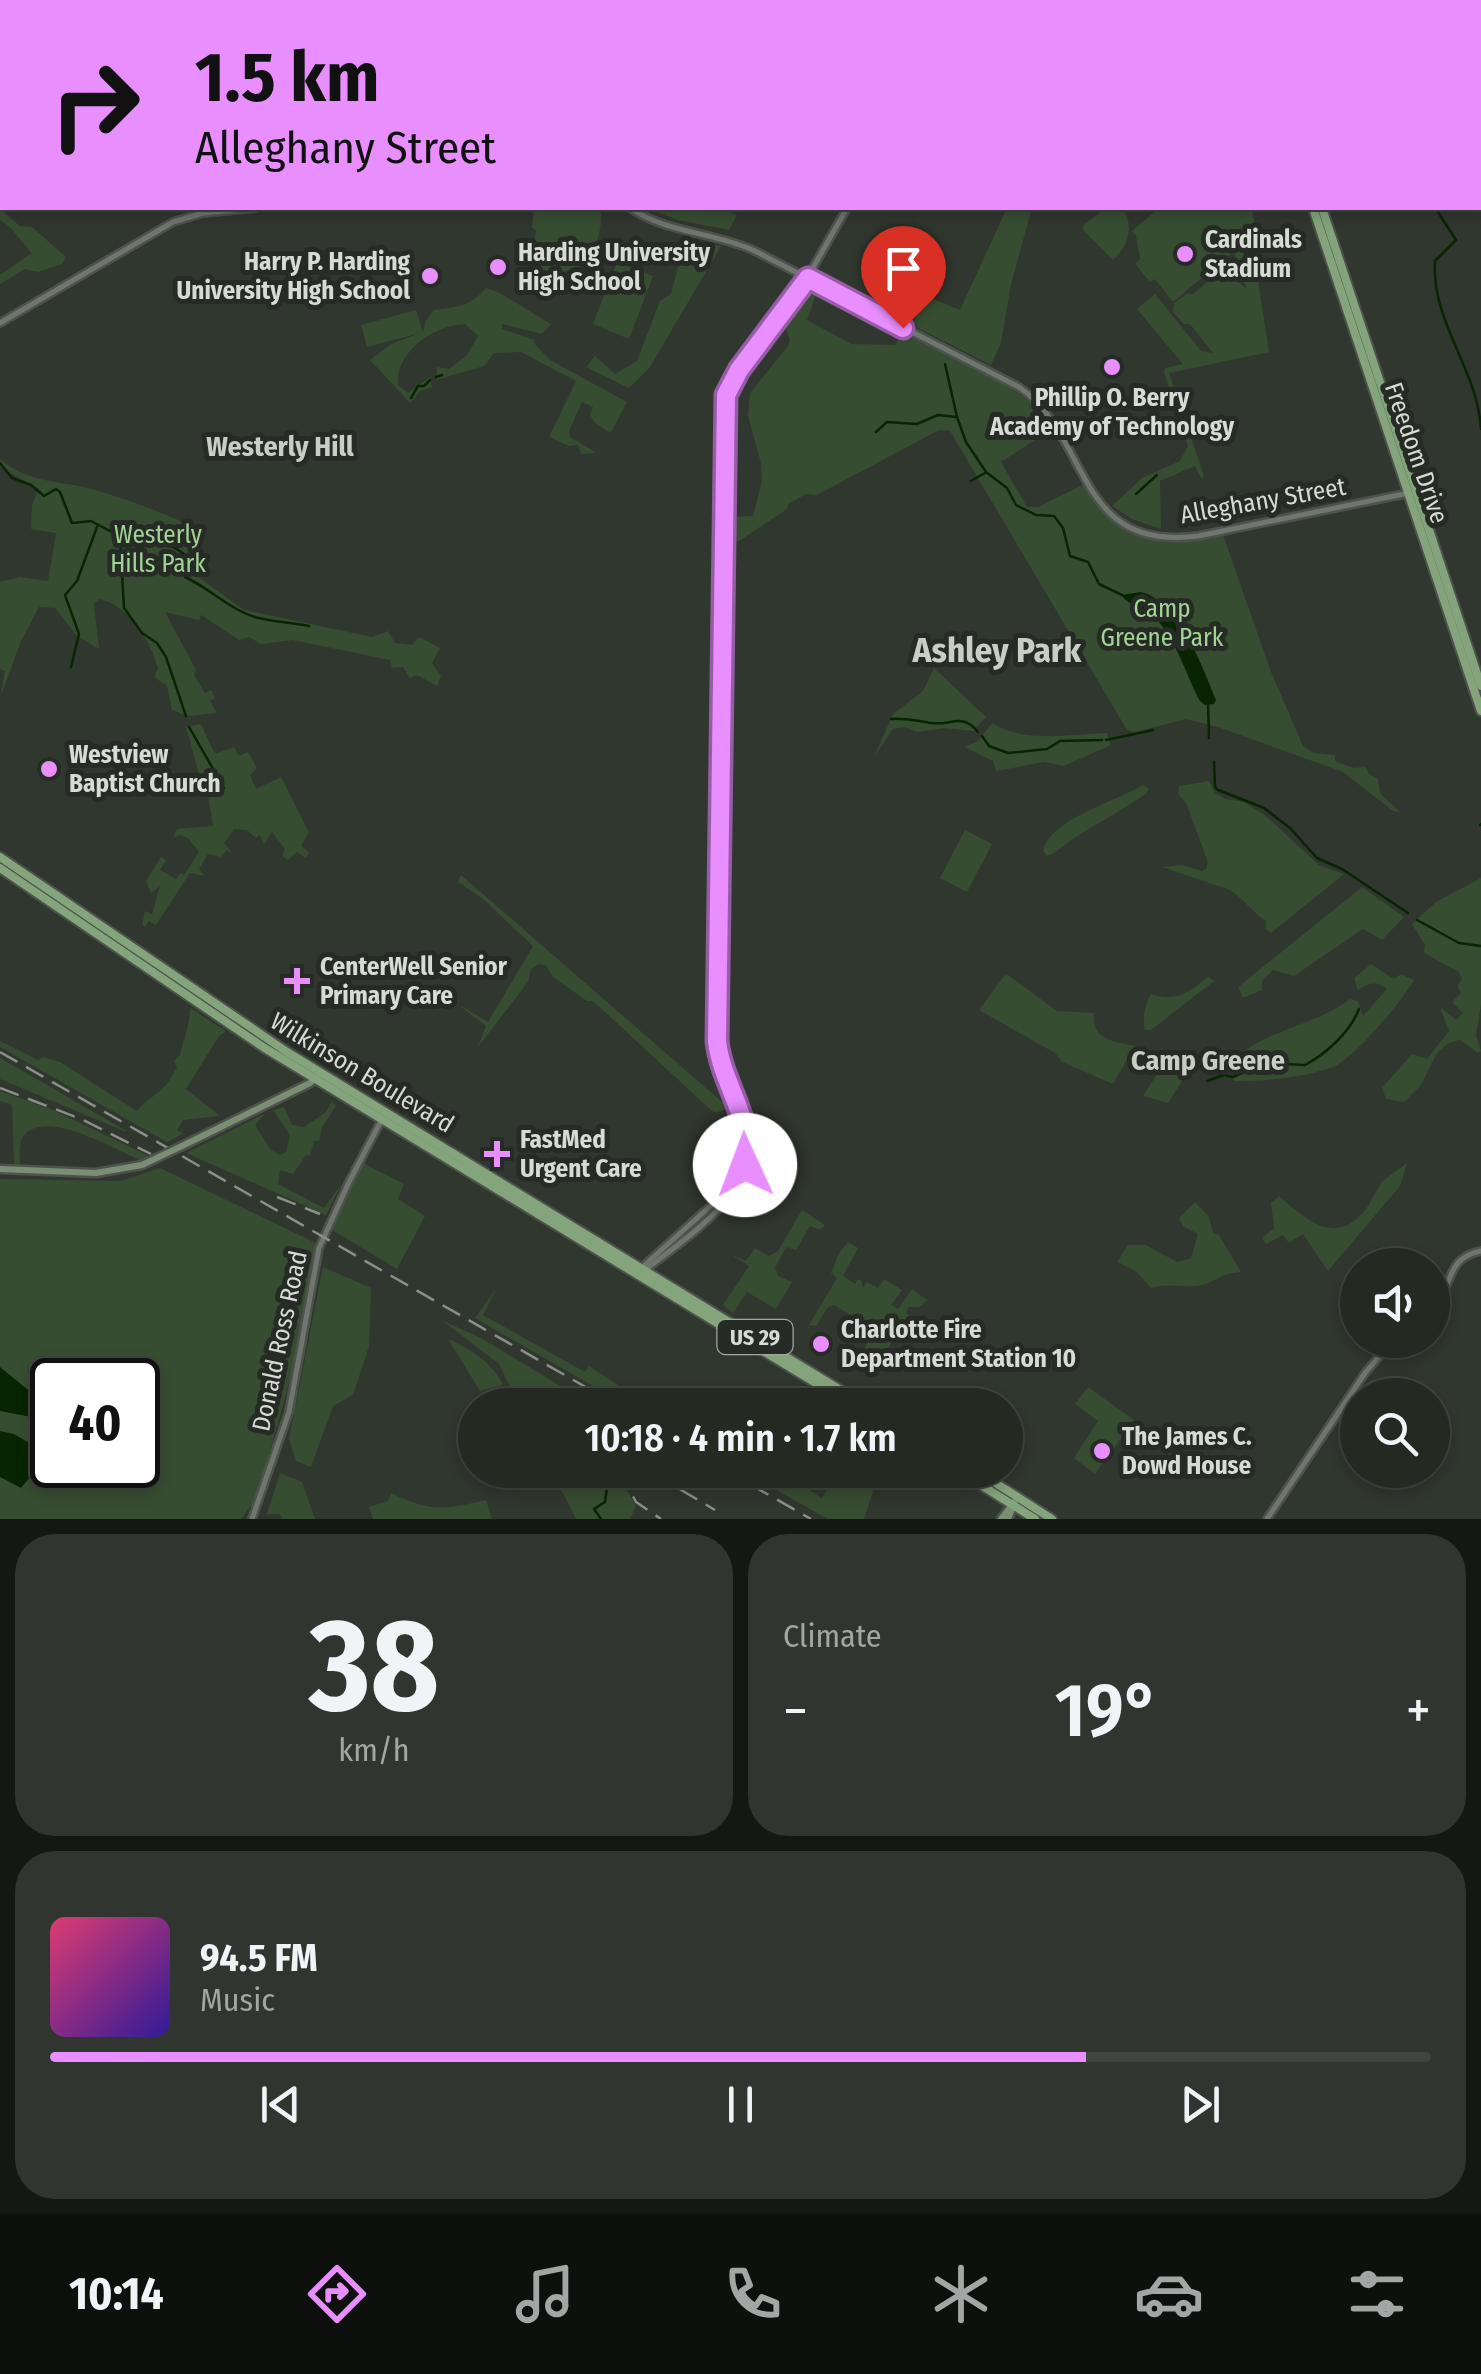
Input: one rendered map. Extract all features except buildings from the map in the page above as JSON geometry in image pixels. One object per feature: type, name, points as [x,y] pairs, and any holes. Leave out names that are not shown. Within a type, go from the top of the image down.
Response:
[{"type":"main road","name":"Freedom Drive","points":[[1314,210],[1361,338]]},
{"type":"main road","name":"Freedom Drive","points":[[1323,210],[1412,493],[1481,686]]},
{"type":"main road","name":"Freedom Drive","points":[[1412,493],[1480,706]]},
{"type":"main road","points":[[1439,586],[1445,588],[1460,625]]},
{"type":"main road","name":"Wilkinson Boulevard","points":[[0,857],[382,1120],[665,1282],[826,1388]]},
{"type":"main road","name":"Wilkinson Boulevard","points":[[0,868],[318,1076],[503,1182],[719,1324],[838,1388]]},
{"type":"main road","points":[[0,1169],[96,1172],[142,1165],[318,1076]]},
{"type":"main road","points":[[382,1120],[388,1118],[416,1134],[424,1134]]},
{"type":"main road","points":[[447,1160],[460,1162],[498,1184],[503,1182]]},
{"type":"main road","points":[[991,1488],[1052,1519]]},
{"type":"main road","points":[[998,1488],[1035,1519]]},
{"type":"main road","points":[[1004,1519],[1014,1501]]},
{"type":"street","points":[[0,323],[173,222],[203,213],[235,210]]},
{"type":"street","name":"Alleghany Street","points":[[634,210],[665,226],[740,244],[1028,394],[1053,421],[1093,495],[1116,518],[1144,532],[1174,538],[1198,536],[1412,493]]},
{"type":"street","points":[[641,1271],[720,1209],[736,1187],[748,1145],[717,1041],[724,406],[729,386],[808,278],[846,210]]},
{"type":"street","points":[[641,1271],[726,1191],[741,1158],[740,1110]]},
{"type":"street","name":"Donald Ross Road","points":[[252,1519],[289,1412],[319,1248],[348,1182],[382,1120]]},
{"type":"street","points":[[706,1173],[723,1179],[726,1191]]},
{"type":"street","points":[[1450,1280],[1458,1261],[1481,1251]]},
{"type":"street","points":[[664,1255],[657,1269],[665,1282]]},
{"type":"street","points":[[1266,1519],[1378,1358]]},
{"type":"green space","points":[[1,210],[20,226],[32,227],[66,257],[62,264],[38,272],[25,269],[0,284],[0,275],[32,253],[0,220]]},
{"type":"green space","points":[[534,210],[596,210],[601,214],[599,233],[587,259],[561,272],[535,267],[532,259],[536,231],[532,227]]},
{"type":"green space","points":[[650,210],[724,210],[737,215],[729,230]]},
{"type":"green space","points":[[1006,210],[1031,210],[1011,284],[1001,343],[991,365],[918,328],[914,320],[928,297],[960,310]]},
{"type":"green space","points":[[1104,210],[1124,210],[1129,229],[1123,248],[1113,260],[1083,230],[1084,224]]},
{"type":"green space","points":[[1157,210],[1252,211],[1266,278],[1258,281],[1269,352],[1169,373],[1204,476],[1201,478],[1195,466],[1160,481],[1161,529],[1132,519],[1112,506],[1142,478],[1180,461],[1188,446],[1164,372],[1165,368],[1183,364],[1137,309],[1155,294],[1201,351],[1213,353],[1190,324],[1184,324],[1173,312],[1174,303],[1193,294],[1222,270],[1246,288],[1234,251],[1173,302],[1155,279],[1150,282],[1135,264],[1140,259],[1132,231]]},
{"type":"green space","points":[[685,239],[721,246],[650,367],[629,388],[586,367],[595,356],[615,374],[637,361],[660,301],[671,294]]},
{"type":"green space","points":[[617,262],[653,276],[629,339],[593,324]]},
{"type":"green space","points":[[486,288],[551,324],[542,334],[502,324],[502,329],[535,340],[550,360],[627,402],[611,433],[595,423],[590,415],[593,407],[582,402],[570,437],[597,453],[581,454],[578,445],[569,446],[549,437],[576,381],[521,352],[494,353],[484,366],[436,380],[437,367],[449,369],[467,355],[478,336],[465,324],[441,329],[410,351],[399,373],[398,385],[408,393],[430,377],[432,387],[420,391],[410,403],[370,360],[391,344],[420,333],[367,347],[361,325],[416,310],[423,333],[434,310],[468,303]]},
{"type":"green space","name":"Camp Greene Park","points":[[811,288],[817,292],[807,320],[851,344],[895,345],[903,333],[985,373],[1026,399],[1048,428],[1001,462],[1027,507],[1038,507],[1085,484],[1118,516],[1145,531],[1176,535],[1222,532],[1271,672],[1303,746],[1314,753],[1335,755],[1335,761],[1353,768],[1365,767],[1378,779],[1380,793],[1400,812],[1393,811],[1343,772],[1218,727],[1186,719],[1135,732],[1127,730],[950,431],[939,430],[817,495],[806,494],[739,541],[729,543],[730,517],[753,516],[762,481],[748,416],[750,393],[788,346],[785,325]]},
{"type":"green space","name":"Westerly Hills Park","points":[[0,459],[22,473],[108,494],[197,529],[187,569],[244,610],[372,637],[388,631],[395,643],[412,645],[419,637],[440,648],[432,663],[441,676],[437,686],[417,675],[410,678],[403,667],[392,668],[390,660],[293,640],[261,644],[249,637],[239,640],[201,615],[199,620],[165,612],[196,670],[194,675],[205,693],[211,690],[215,698],[210,701],[217,713],[188,716],[172,710],[167,686],[154,677],[158,669],[155,658],[137,626],[120,609],[100,599],[94,603],[99,649],[76,635],[55,608],[39,607],[21,641],[0,698],[5,671],[0,669],[0,582],[20,577],[48,581],[56,533],[31,529],[32,505],[39,489],[0,467]]},
{"type":"green space","points":[[934,668],[986,717],[973,731],[893,729],[874,757],[893,714],[923,691]]},
{"type":"green space","points":[[992,723],[1034,736],[1107,733],[1111,745],[1064,766],[1044,762],[996,771],[993,761],[964,747],[978,741]]},
{"type":"green space","points":[[201,724],[215,754],[234,747],[239,756],[248,752],[257,768],[250,775],[256,789],[281,777],[309,832],[301,846],[309,852],[306,858],[297,852],[288,860],[282,856],[285,849],[272,832],[264,845],[260,835],[256,838],[247,830],[234,829],[224,843],[232,853],[226,850],[222,857],[208,854],[199,869],[205,876],[190,873],[156,925],[149,921],[145,927],[145,911],[152,914],[160,886],[151,893],[146,881],[161,857],[166,860],[160,870],[176,879],[180,873],[184,875],[199,852],[188,838],[173,838],[177,829],[213,826],[208,795],[197,789],[201,781],[186,727]]},
{"type":"green space","points":[[1209,781],[1215,793],[1244,802],[1266,816],[1319,865],[1344,874],[1271,933],[1266,929],[1266,921],[1230,890],[1162,867],[1206,869],[1208,862],[1186,803],[1178,794],[1179,786]]},
{"type":"green space","points":[[1143,785],[1149,789],[1146,794],[1054,853],[1047,856],[1043,851],[1048,840],[1071,820]]},
{"type":"green space","points":[[965,830],[992,844],[967,892],[940,878]]},
{"type":"green space","points":[[461,875],[729,1108],[712,1111],[593,1001],[587,1001],[553,977],[546,965],[538,964],[531,969],[528,982],[478,1047],[486,1026],[456,1003],[488,1022],[533,946],[483,899],[458,882]]},
{"type":"green space","points":[[1481,878],[1481,1004],[1476,1036],[1481,1051],[1478,1053],[1460,1040],[1445,1045],[1422,1083],[1404,1102],[1386,1099],[1382,1088],[1412,1054],[1427,1059],[1449,1031],[1440,1007],[1456,1020],[1463,1013],[1452,1002],[1461,993],[1457,986],[1462,979],[1459,972],[1424,953],[1425,945],[1412,924],[1436,902]]},
{"type":"green space","points":[[1362,887],[1404,917],[1382,940],[1363,929],[1294,976],[1273,970],[1262,981],[1262,990],[1243,998],[1238,987]]},
{"type":"green space","points":[[1371,964],[1394,979],[1401,974],[1414,980],[1389,1014],[1344,1061],[1312,1073],[1234,1081],[1228,1065],[1256,1044],[1350,999],[1358,1001],[1363,1016],[1387,989],[1372,984],[1358,990],[1354,978]]},
{"type":"green space","points":[[1008,975],[1057,1011],[1094,1013],[1100,1034],[1135,1046],[1113,1084],[1062,1062],[1055,1053],[979,1010]]},
{"type":"green space","points":[[1208,977],[1214,981],[1151,1030],[1145,1030],[1151,994],[1181,994]]},
{"type":"green space","points":[[190,1008],[226,1031],[186,1089],[220,1116],[183,1120],[177,1130],[183,1134],[167,1142],[0,1047],[0,1041],[38,1060],[43,1057],[60,1062],[137,1111],[172,1077]]},
{"type":"green space","points":[[1168,1057],[1193,1064],[1168,1103],[1143,1096]]},
{"type":"green space","points":[[0,1058],[125,1130],[126,1132],[0,1079]]},
{"type":"green space","points":[[0,1091],[53,1110],[149,1156],[140,1160],[82,1134],[50,1126],[25,1134],[20,1145],[20,1165],[14,1165],[12,1105],[0,1101]]},
{"type":"green space","points":[[332,1101],[336,1106],[322,1127],[319,1141],[314,1141],[310,1156],[306,1155],[293,1174],[280,1170],[278,1184],[324,1208],[342,1183],[326,1215],[186,1153],[266,1113],[255,1125],[271,1150],[280,1155],[286,1152],[290,1135],[273,1110],[284,1107],[292,1125],[304,1127],[326,1112]]},
{"type":"green space","points":[[363,1163],[404,1184],[398,1199],[425,1216],[397,1269],[332,1230]]},
{"type":"green space","points":[[1407,1163],[1400,1186],[1347,1248],[1340,1248],[1340,1257],[1328,1271],[1303,1234],[1289,1243],[1283,1235],[1266,1244],[1262,1238],[1274,1228],[1271,1203],[1279,1196],[1310,1221],[1343,1227],[1366,1209],[1382,1182]]},
{"type":"green space","points":[[160,1168],[316,1243],[291,1376],[257,1497],[241,1519],[0,1519],[0,1179],[121,1181]]},
{"type":"green space","points":[[1195,1202],[1209,1217],[1213,1233],[1219,1235],[1241,1272],[1196,1286],[1151,1288],[1136,1271],[1117,1262],[1128,1245],[1146,1245],[1177,1262],[1191,1258],[1198,1234],[1183,1226],[1179,1218]]},
{"type":"green space","points":[[802,1210],[825,1225],[820,1230],[810,1226],[796,1250],[786,1247],[775,1268],[778,1276],[792,1282],[776,1309],[747,1292],[733,1313],[723,1305],[749,1266],[730,1254],[746,1261],[755,1248],[769,1256],[778,1251]]},
{"type":"green space","points":[[848,1242],[858,1248],[843,1276],[855,1284],[861,1280],[863,1288],[867,1282],[878,1288],[884,1279],[902,1290],[891,1305],[898,1309],[912,1289],[927,1300],[919,1307],[909,1307],[906,1313],[923,1329],[916,1344],[912,1342],[916,1330],[897,1321],[889,1347],[869,1366],[860,1361],[860,1356],[875,1330],[834,1305],[828,1307],[816,1326],[809,1325],[837,1278],[831,1273]]},
{"type":"green space","points":[[323,1267],[371,1288],[369,1346],[353,1395],[333,1406],[311,1467],[296,1461],[289,1439]]},
{"type":"green space","points":[[496,1289],[483,1315],[585,1372],[589,1366],[622,1388],[596,1388],[475,1318]]},
{"type":"green space","points":[[443,1321],[481,1338],[564,1388],[511,1388],[499,1364]]},
{"type":"green space","points":[[448,1339],[480,1357],[503,1385],[478,1388]]},
{"type":"green space","points":[[1088,1387],[1134,1420],[1095,1474],[1074,1458],[1098,1421],[1075,1404]]},
{"type":"green space","points":[[280,1473],[302,1482],[315,1519],[282,1519],[280,1514],[267,1514]]},
{"type":"green space","points":[[560,1488],[626,1488],[636,1506],[630,1519],[576,1519]]},
{"type":"green space","points":[[772,1488],[807,1488],[822,1498],[828,1488],[874,1488],[864,1519],[828,1519]]},
{"type":"green space","points":[[391,1493],[416,1504],[437,1507],[486,1500],[492,1519],[373,1519],[369,1507],[388,1501]]},
{"type":"shaded area","points":[[1141,592],[1154,598],[1178,621],[1204,670],[1216,700],[1214,704],[1200,701],[1162,626],[1121,595]]},
{"type":"shaded area","points":[[0,1367],[30,1391],[30,1417],[0,1411]]},
{"type":"shaded area","points":[[0,1431],[30,1443],[30,1477],[21,1488],[0,1477]]},
{"type":"waterway","points":[[1437,210],[1456,240],[1435,261],[1440,305],[1472,386],[1481,429]]},
{"type":"waterway","points":[[945,364],[966,442],[986,472],[1007,488],[1016,505],[1036,515],[1054,516],[1063,528],[1070,556],[1088,562],[1099,584],[1122,595]]},
{"type":"waterway","points":[[436,377],[442,375]]},
{"type":"waterway","points":[[411,398],[418,386],[430,380]]},
{"type":"waterway","points":[[876,432],[887,422],[917,424],[938,415],[956,417]]},
{"type":"waterway","points":[[0,463],[12,478],[31,485],[44,496],[56,489],[60,492],[72,523],[91,521],[131,542],[145,539],[166,544],[184,554],[185,577],[236,609],[260,618],[309,626]]},
{"type":"waterway","points":[[971,481],[985,473]]},
{"type":"waterway","points":[[1136,494],[1157,475]]},
{"type":"waterway","points":[[71,667],[79,634],[65,595],[77,581],[97,527]]},
{"type":"waterway","points":[[170,542],[177,534],[196,528]]},
{"type":"waterway","points":[[120,538],[124,608],[166,657],[186,716]]},
{"type":"waterway","points":[[1208,702],[1209,738]]},
{"type":"waterway","points":[[891,719],[961,721],[978,732]]},
{"type":"waterway","points":[[189,727],[224,788]]},
{"type":"waterway","points":[[1106,740],[1153,730]]},
{"type":"waterway","points":[[982,736],[989,746],[1008,753],[1047,749],[1060,741],[1102,740]]},
{"type":"waterway","points":[[1214,762],[1218,790],[1264,808],[1290,828],[1317,858],[1342,869],[1408,913]]},
{"type":"waterway","points":[[1417,920],[1459,943],[1481,946]]},
{"type":"waterway","points":[[1207,1081],[1224,1075],[1233,1077],[1263,1063],[1305,1065],[1336,1042],[1359,1009]]},
{"type":"waterway","points":[[601,1519],[594,1509],[605,1502],[607,1488]]},
{"type":"railway","points":[[0,1052],[587,1388]]},
{"type":"railway","points":[[0,1088],[81,1119],[151,1154]]},
{"type":"railway","points":[[277,1197],[320,1214]]},
{"type":"railway","points":[[629,1488],[636,1502],[661,1519]]},
{"type":"railway","points":[[678,1488],[715,1510]]},
{"type":"railway","points":[[757,1488],[811,1519]]},
{"type":"place","name":"Cardinals Stadium","points":[[1185,254]]},
{"type":"place","name":"Harding University High School","points":[[498,267]]},
{"type":"place","name":"Harry P. Harding University High School","points":[[430,276]]},
{"type":"place","name":"Phillip O. Berry Academy of Technology","points":[[1112,367]]},
{"type":"place","name":"Westview Baptist Church","points":[[49,769]]},
{"type":"place","name":"CenterWell Senior Primary Care","points":[[297,981]]},
{"type":"place","name":"FastMed Urgent Care","points":[[497,1154]]},
{"type":"place","name":"Charlotte Fire Department Station 10","points":[[821,1344]]},
{"type":"place","name":"The James C. Dowd House","points":[[1102,1451]]},
{"type":"district","name":"Westerly Hill","points":[[280,446]]},
{"type":"district","name":"Ashley Park","points":[[997,650]]},
{"type":"district","name":"Camp Greene","points":[[1208,1060]]},
{"type":"route","points":[[745,1165],[746,1124],[717,1041],[726,395],[739,370],[808,278],[903,328]]}]
